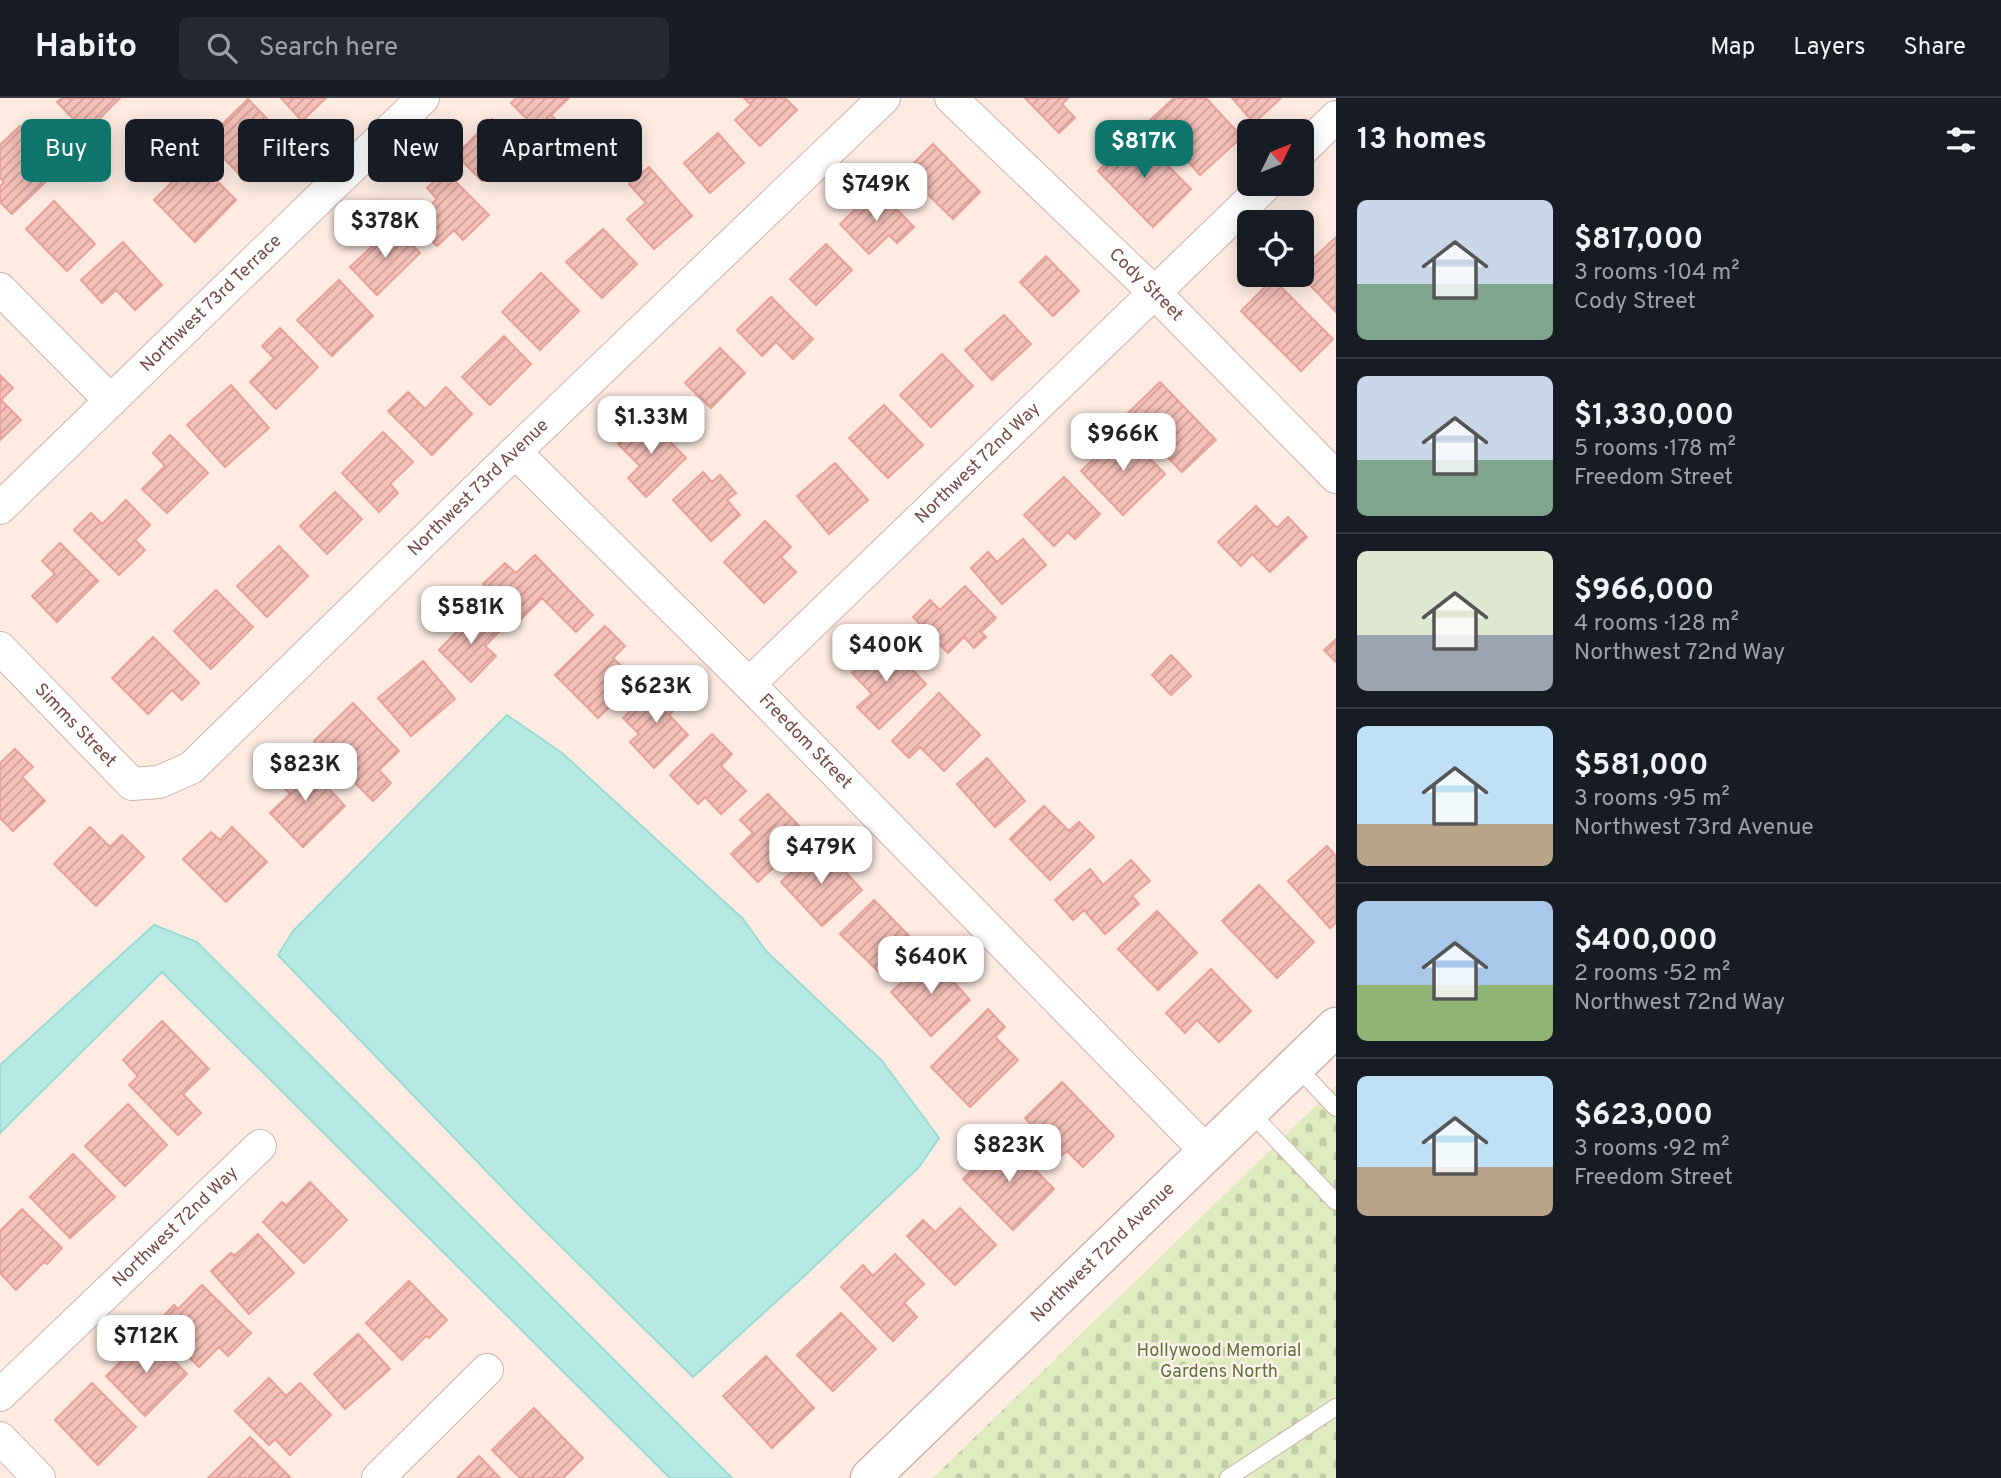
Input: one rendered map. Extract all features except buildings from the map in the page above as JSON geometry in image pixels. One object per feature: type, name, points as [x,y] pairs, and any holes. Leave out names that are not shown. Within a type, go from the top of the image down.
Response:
[{"type":"street","name":"Northwest 73rd Terrace","points":[[0,508],[423,98]]},
{"type":"street","name":"Northwest 73rd Avenue","points":[[159,782],[191,768],[884,98]]},
{"type":"street","name":"Cody Street","points":[[951,98],[1154,292],[1336,477]]},
{"type":"street","points":[[1314,138],[1336,117]]},
{"type":"street","name":"Northwest 72nd Way","points":[[749,684],[1254,196]]},
{"type":"street","points":[[0,289],[111,401]]},
{"type":"street","name":"Freedom Street","points":[[515,452],[749,684],[1208,1153]]},
{"type":"street","name":"Simms Street","points":[[0,648],[132,784],[159,782]]},
{"type":"street","name":"Northwest 72nd Avenue","points":[[870,1478],[1336,1027]]},
{"type":"street","name":"Northwest 72nd Way","points":[[0,1395],[260,1146]]},
{"type":"street","points":[[378,1478],[487,1370]]},
{"type":"street","points":[[0,1438],[39,1478]]},
{"type":"lane","points":[[1296,1066],[1336,1108]]},
{"type":"lane","points":[[1250,1112],[1336,1202]]},
{"type":"lane","points":[[1228,1478],[1336,1407]]},
{"type":"green space","name":"Hollywood Memorial Gardens North","points":[[1336,1086],[1336,1478],[933,1478]]},
{"type":"water","points":[[507,715],[562,753],[743,919],[766,951],[882,1061],[939,1138],[919,1167],[693,1377],[519,1205],[278,955],[293,931]]},
{"type":"water","points":[[154,925],[197,942],[732,1478],[670,1478],[162,972],[0,1133],[0,1065]]}]
